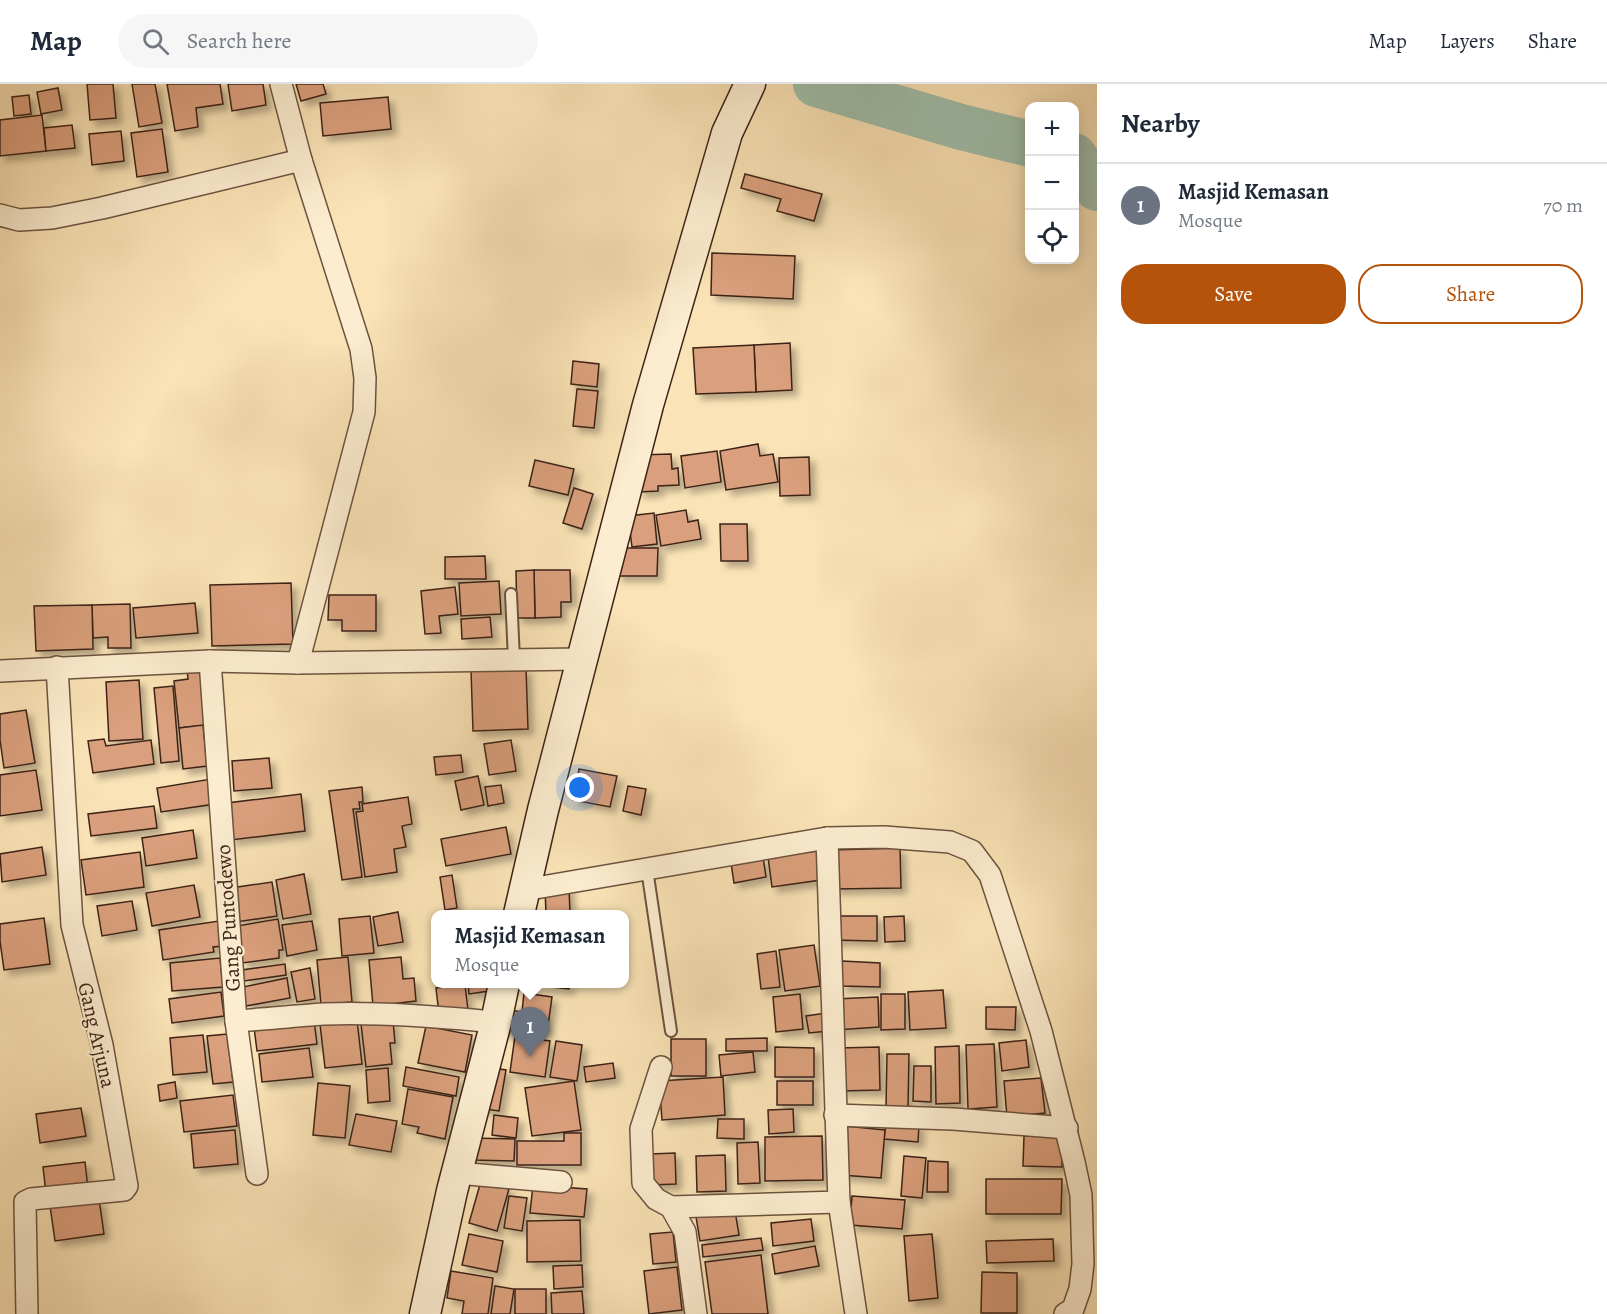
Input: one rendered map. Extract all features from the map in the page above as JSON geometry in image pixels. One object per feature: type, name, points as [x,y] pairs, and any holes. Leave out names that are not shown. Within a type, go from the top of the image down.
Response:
[{"type":"street","points":[[280,84],[301,160],[361,349],[364,378],[364,412],[298,663]]},
{"type":"street","points":[[750,84],[727,133],[651,393],[581,659],[521,902],[647,869],[827,838],[884,837],[950,842],[972,851],[990,875],[1041,1031],[1067,1128],[1081,1195],[1083,1264],[1080,1289],[1073,1309],[1065,1314]]},
{"type":"street","points":[[0,214],[19,220],[52,219],[301,160]]},
{"type":"street","points":[[0,671],[210,661],[298,663],[581,659]]},
{"type":"street","name":"Gang Puntodewo","points":[[210,661],[236,1021],[258,1174]]},
{"type":"street","name":"Gang Arjuna","points":[[27,1314],[25,1202],[31,1199],[124,1190],[127,1186],[102,1045],[72,925],[57,667]]},
{"type":"street","points":[[827,838],[839,1202],[856,1314]]},
{"type":"street","points":[[425,1314],[503,988]]},
{"type":"street","points":[[236,1021],[324,1014],[367,1014],[496,1022]]},
{"type":"street","points":[[661,1067],[641,1129],[643,1183],[656,1199],[671,1208],[685,1232],[696,1314]]},
{"type":"street","points":[[835,1115],[953,1119],[1067,1128]]},
{"type":"street","points":[[457,1173],[561,1182]]},
{"type":"street","points":[[671,1208],[839,1202]]},
{"type":"lane","points":[[511,594],[514,660]]},
{"type":"lane","points":[[647,869],[671,1031]]},
{"type":"building","points":[[87,84],[113,84],[116,118],[90,120]]},
{"type":"building","points":[[132,84],[155,84],[162,123],[139,127]]},
{"type":"building","points":[[167,84],[220,84],[223,104],[196,108],[198,127],[175,131]]},
{"type":"building","points":[[228,84],[263,84],[266,105],[232,111]]},
{"type":"building","points":[[296,84],[323,84],[326,94],[301,101]]},
{"type":"building","points":[[58,88],[62,110],[41,114],[37,92]]},
{"type":"building","points":[[29,95],[31,114],[14,116],[12,97]]},
{"type":"building","points":[[388,97],[391,129],[323,136],[320,103]]},
{"type":"building","points":[[42,115],[46,151],[0,156],[0,120]]},
{"type":"building","points":[[72,125],[75,148],[46,151],[44,128]]},
{"type":"building","points":[[162,129],[168,172],[137,177],[131,133]]},
{"type":"building","points":[[121,131],[124,161],[92,165],[89,134]]},
{"type":"building","points":[[745,174],[822,194],[814,221],[777,211],[781,199],[741,188]]},
{"type":"building","points":[[712,253],[795,256],[793,299],[711,295]]},
{"type":"building","points":[[790,343],[792,390],[756,392],[754,345]]},
{"type":"building","points":[[754,345],[756,392],[696,394],[693,348]]},
{"type":"building","points":[[573,361],[599,364],[597,387],[571,384]]},
{"type":"building","points":[[577,389],[598,391],[594,428],[573,426]]},
{"type":"building","points":[[758,444],[760,456],[773,454],[778,482],[726,490],[720,451]]},
{"type":"building","points":[[717,451],[721,482],[685,488],[681,456]]},
{"type":"building","points":[[671,454],[672,469],[678,468],[679,485],[658,486],[658,491],[639,492],[638,455]]},
{"type":"building","points":[[809,457],[810,495],[780,496],[779,458]]},
{"type":"building","points":[[535,460],[574,469],[568,495],[529,486]]},
{"type":"building","points":[[574,488],[593,494],[582,529],[563,523]]},
{"type":"building","points":[[686,510],[688,522],[698,520],[701,539],[661,546],[656,515]]},
{"type":"building","points":[[654,513],[657,544],[632,547],[628,516]]},
{"type":"building","points":[[720,524],[747,524],[748,561],[721,561]]},
{"type":"building","points":[[616,548],[658,548],[657,576],[617,576]]},
{"type":"building","points":[[485,556],[486,579],[445,579],[445,557]]},
{"type":"building","points":[[534,570],[570,570],[571,602],[561,602],[561,617],[535,618]]},
{"type":"building","points":[[534,570],[535,618],[517,618],[516,571]]},
{"type":"building","points":[[499,581],[501,614],[461,616],[459,583]]},
{"type":"building","points":[[291,583],[293,644],[212,646],[210,585]]},
{"type":"building","points":[[455,587],[458,614],[439,616],[441,633],[425,634],[421,591]]},
{"type":"building","points":[[329,595],[376,595],[376,631],[342,631],[342,620],[328,620]]},
{"type":"building","points":[[195,603],[198,633],[136,638],[133,608]]},
{"type":"building","points":[[130,604],[131,648],[108,648],[108,637],[93,638],[92,605]]},
{"type":"building","points":[[92,605],[93,649],[36,651],[34,606]]},
{"type":"building","points":[[490,617],[492,637],[462,639],[461,619]]},
{"type":"building","points":[[203,668],[209,725],[179,728],[174,681],[188,679],[187,670]]},
{"type":"building","points":[[526,668],[528,729],[473,731],[471,670]]},
{"type":"building","points":[[139,680],[143,739],[109,741],[106,682]]},
{"type":"building","points":[[173,686],[179,761],[161,763],[154,688]]},
{"type":"building","points":[[26,710],[35,763],[4,768],[0,740],[0,714]]},
{"type":"building","points":[[203,725],[207,766],[183,769],[179,728]]},
{"type":"building","points":[[104,739],[106,746],[151,740],[154,764],[93,773],[88,741]]},
{"type":"building","points":[[511,740],[516,771],[489,775],[484,744]]},
{"type":"building","points":[[461,755],[463,772],[436,775],[434,757]]},
{"type":"building","points":[[269,758],[272,788],[234,791],[232,761]]},
{"type":"building","points":[[579,769],[617,776],[610,807],[573,800]]},
{"type":"building","points":[[36,770],[42,810],[0,816],[0,775]]},
{"type":"building","points":[[478,776],[484,805],[461,810],[455,781]]},
{"type":"building","points":[[211,779],[215,804],[161,812],[157,788]]},
{"type":"building","points":[[501,785],[504,803],[488,806],[485,787]]},
{"type":"building","points":[[628,786],[646,789],[641,815],[623,811]]},
{"type":"building","points":[[362,787],[363,802],[359,802],[360,809],[353,809],[362,877],[342,880],[329,791]]},
{"type":"building","points":[[301,794],[305,831],[231,840],[227,803]]},
{"type":"building","points":[[408,797],[412,824],[402,826],[406,847],[394,849],[397,872],[365,877],[356,812],[363,811],[362,804]]},
{"type":"building","points":[[154,806],[157,828],[91,836],[88,814]]},
{"type":"building","points":[[506,827],[511,854],[446,866],[441,839]]},
{"type":"building","points":[[193,830],[197,858],[146,866],[142,838]]},
{"type":"building","points":[[42,847],[46,875],[2,882],[0,854]]},
{"type":"building","points":[[900,848],[901,888],[834,889],[833,850]]},
{"type":"building","points":[[817,851],[821,880],[772,887],[768,857]]},
{"type":"building","points":[[140,852],[144,887],[86,895],[81,860]]},
{"type":"building","points":[[763,857],[766,877],[734,883],[731,863]]},
{"type":"building","points":[[304,874],[311,914],[283,919],[276,880]]},
{"type":"building","points":[[452,875],[457,908],[445,910],[440,877]]},
{"type":"building","points":[[272,882],[277,916],[236,922],[231,888]]},
{"type":"building","points":[[194,885],[200,917],[152,926],[146,893]]},
{"type":"building","points":[[569,887],[570,910],[546,910],[545,888]]},
{"type":"building","points":[[132,901],[137,930],[102,936],[97,906]]},
{"type":"building","points":[[398,912],[403,942],[378,946],[373,917]]},
{"type":"building","points":[[370,916],[374,953],[342,956],[339,919]]},
{"type":"building","points":[[832,916],[877,916],[877,941],[831,940]]},
{"type":"building","points":[[904,916],[905,941],[885,942],[884,917]]},
{"type":"building","points":[[44,918],[50,964],[4,970],[0,924]]},
{"type":"building","points":[[278,919],[283,950],[279,950],[279,958],[242,963],[237,926]]},
{"type":"building","points":[[219,921],[223,946],[213,947],[214,952],[163,960],[159,930]]},
{"type":"building","points":[[312,921],[317,950],[287,956],[282,925]]},
{"type":"building","points":[[814,945],[820,986],[785,991],[779,950]]},
{"type":"building","points":[[776,951],[780,987],[761,989],[757,954]]},
{"type":"building","points":[[348,957],[352,1002],[321,1005],[317,960]]},
{"type":"building","points":[[401,957],[403,979],[414,978],[416,1001],[373,1006],[369,960]]},
{"type":"building","points":[[220,958],[223,987],[172,991],[170,963]]},
{"type":"building","points":[[842,961],[880,963],[880,987],[841,986]]},
{"type":"building","points":[[285,964],[286,975],[244,981],[242,970]]},
{"type":"building","points":[[310,968],[315,999],[297,1002],[291,972]]},
{"type":"building","points":[[287,978],[290,998],[246,1006],[243,987]]},
{"type":"building","points":[[436,988],[465,988],[468,1010],[439,1014]]},
{"type":"building","points":[[468,988],[496,988],[496,990],[469,994]]},
{"type":"building","points":[[943,990],[946,1028],[910,1030],[908,992]]},
{"type":"building","points":[[221,992],[224,1016],[172,1023],[169,999]]},
{"type":"building","points":[[524,993],[552,997],[547,1033],[500,1028],[503,1009],[522,1012]]},
{"type":"building","points":[[800,994],[803,1029],[776,1032],[773,997]]},
{"type":"building","points":[[881,994],[905,994],[905,1029],[881,1030]]},
{"type":"building","points":[[878,997],[879,1027],[836,1030],[835,999]]},
{"type":"building","points":[[986,1007],[1016,1007],[1015,1030],[986,1029]]},
{"type":"building","points":[[826,1013],[828,1031],[809,1033],[806,1016]]},
{"type":"building","points":[[314,1020],[317,1044],[257,1051],[254,1027]]},
{"type":"building","points":[[357,1020],[362,1064],[325,1068],[320,1024]]},
{"type":"building","points":[[393,1020],[395,1043],[390,1043],[392,1064],[366,1067],[361,1024]]},
{"type":"building","points":[[426,1026],[472,1035],[465,1072],[418,1063]]},
{"type":"building","points":[[227,1034],[233,1082],[213,1084],[207,1036]]},
{"type":"building","points":[[203,1035],[207,1072],[173,1075],[170,1038]]},
{"type":"building","points":[[515,1036],[550,1041],[545,1077],[510,1072]]},
{"type":"building","points":[[767,1038],[767,1051],[726,1051],[726,1039]]},
{"type":"building","points":[[671,1039],[706,1039],[706,1076],[671,1076]]},
{"type":"building","points":[[1026,1040],[1029,1067],[1002,1071],[999,1043]]},
{"type":"building","points":[[556,1041],[582,1045],[577,1081],[550,1077]]},
{"type":"building","points":[[994,1044],[997,1107],[968,1109],[966,1045]]},
{"type":"building","points":[[959,1046],[960,1103],[936,1104],[935,1047]]},
{"type":"building","points":[[775,1047],[814,1048],[814,1077],[775,1077]]},
{"type":"building","points":[[879,1047],[880,1090],[840,1091],[838,1048]]},
{"type":"building","points":[[309,1048],[313,1077],[262,1082],[259,1054]]},
{"type":"building","points":[[753,1052],[755,1072],[721,1076],[719,1055]]},
{"type":"building","points":[[887,1054],[909,1054],[908,1107],[886,1107]]},
{"type":"building","points":[[613,1063],[615,1078],[586,1082],[584,1067]]},
{"type":"building","points":[[914,1066],[931,1066],[931,1102],[913,1101]]},
{"type":"building","points":[[406,1067],[459,1077],[456,1096],[403,1086]]},
{"type":"building","points":[[486,1067],[506,1070],[499,1111],[478,1108]]},
{"type":"building","points":[[388,1068],[390,1101],[368,1103],[366,1070]]},
{"type":"building","points":[[723,1077],[725,1115],[662,1120],[659,1081]]},
{"type":"building","points":[[1041,1078],[1045,1113],[1007,1117],[1004,1081]]},
{"type":"building","points":[[574,1081],[581,1130],[532,1136],[525,1088]]},
{"type":"building","points":[[777,1081],[813,1081],[813,1105],[777,1105]]},
{"type":"building","points":[[175,1082],[177,1098],[160,1101],[158,1085]]},
{"type":"building","points":[[318,1083],[350,1086],[345,1138],[313,1135]]},
{"type":"building","points":[[408,1089],[453,1097],[445,1139],[417,1133],[419,1127],[402,1124]]},
{"type":"building","points":[[233,1095],[237,1126],[184,1132],[180,1101]]},
{"type":"building","points":[[81,1108],[86,1136],[40,1143],[36,1114]]},
{"type":"building","points":[[793,1109],[794,1132],[769,1134],[768,1110]]},
{"type":"building","points":[[356,1114],[397,1121],[391,1152],[349,1145]]},
{"type":"building","points":[[494,1115],[518,1118],[516,1138],[492,1135]]},
{"type":"building","points":[[718,1119],[744,1119],[744,1139],[717,1138]]},
{"type":"building","points":[[886,1121],[919,1124],[918,1142],[884,1139]]},
{"type":"building","points":[[845,1126],[885,1130],[881,1178],[841,1175]]},
{"type":"building","points":[[235,1130],[238,1164],[194,1168],[191,1134]]},
{"type":"building","points":[[564,1133],[581,1133],[581,1165],[517,1165],[517,1141],[564,1141]]},
{"type":"building","points":[[822,1136],[823,1180],[765,1181],[765,1137]]},
{"type":"building","points":[[1024,1136],[1062,1136],[1062,1167],[1023,1166]]},
{"type":"building","points":[[472,1138],[515,1139],[514,1161],[472,1160]]},
{"type":"building","points":[[758,1142],[760,1183],[738,1184],[737,1143]]},
{"type":"building","points":[[675,1153],[676,1184],[651,1185],[650,1154]]},
{"type":"building","points":[[725,1155],[726,1191],[697,1192],[696,1156]]},
{"type":"building","points":[[904,1156],[926,1158],[922,1198],[901,1196]]},
{"type":"building","points":[[928,1161],[948,1162],[948,1192],[927,1192]]},
{"type":"building","points":[[85,1162],[88,1189],[46,1193],[43,1167]]},
{"type":"building","points":[[986,1179],[1062,1179],[1061,1214],[986,1214]]},
{"type":"building","points":[[481,1181],[509,1189],[497,1231],[469,1223]]},
{"type":"building","points":[[533,1185],[587,1189],[584,1217],[530,1213]]},
{"type":"building","points":[[509,1196],[527,1198],[522,1231],[504,1228]]},
{"type":"building","points":[[852,1196],[905,1200],[902,1229],[850,1225]]},
{"type":"building","points":[[99,1199],[104,1234],[55,1241],[50,1206]]},
{"type":"building","points":[[735,1211],[739,1235],[700,1241],[696,1217]]},
{"type":"building","points":[[811,1219],[814,1241],[773,1246],[771,1223]]},
{"type":"building","points":[[580,1220],[581,1261],[527,1262],[527,1221]]},
{"type":"building","points":[[673,1232],[676,1262],[653,1264],[650,1234]]},
{"type":"building","points":[[469,1234],[503,1241],[497,1272],[462,1265]]},
{"type":"building","points":[[932,1234],[938,1298],[909,1301],[904,1236]]},
{"type":"building","points":[[761,1238],[763,1250],[703,1257],[702,1245]]},
{"type":"building","points":[[1053,1239],[1054,1261],[987,1263],[986,1241]]},
{"type":"building","points":[[815,1246],[819,1266],[775,1274],[772,1254]]},
{"type":"building","points":[[761,1255],[768,1314],[712,1314],[705,1262]]},
{"type":"building","points":[[582,1265],[583,1287],[554,1289],[553,1266]]},
{"type":"building","points":[[677,1267],[682,1310],[649,1314],[644,1271]]},
{"type":"building","points":[[451,1271],[493,1278],[488,1314],[462,1314],[464,1301],[447,1298]]},
{"type":"building","points":[[982,1272],[1017,1273],[1017,1313],[981,1313]]},
{"type":"building","points":[[495,1286],[514,1289],[510,1314],[491,1314]]},
{"type":"building","points":[[515,1289],[546,1289],[546,1314],[515,1314]]},
{"type":"building","points":[[582,1291],[584,1314],[552,1314],[551,1293]]},
{"type":"waterway","points":[[816,84],[961,127],[1025,143]]},
{"type":"waterway","points":[[1079,163],[1097,188]]},
{"type":"place","name":"Masjid Kemasan","points":[[530,1057]]}]
